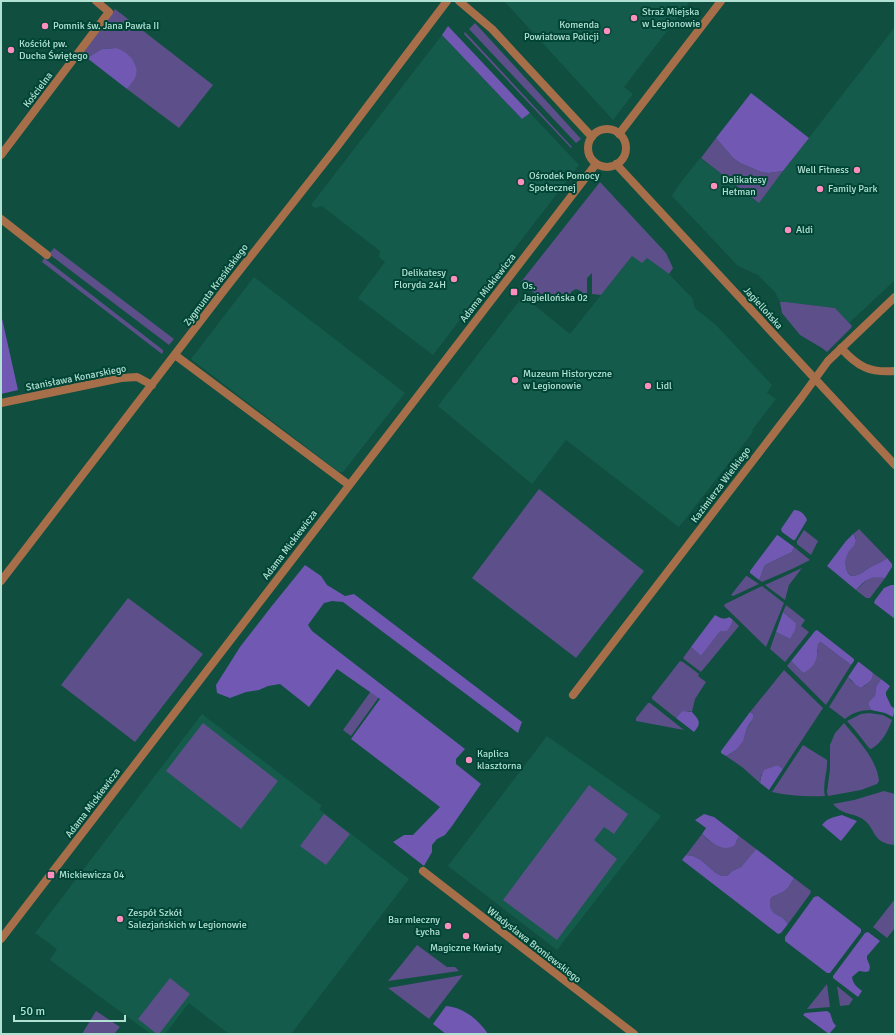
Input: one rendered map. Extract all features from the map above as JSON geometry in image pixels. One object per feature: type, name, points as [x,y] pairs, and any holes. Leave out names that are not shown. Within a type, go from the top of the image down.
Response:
[{"type":"street","name":"Kościelna","points":[[1,155],[109,12],[96,1]]},
{"type":"street","name":"Zygmunta Krasińskiego","points":[[1,581],[336,148],[447,1]]},
{"type":"street","points":[[460,1],[492,29],[592,137]]},
{"type":"street","points":[[618,134],[721,1]]},
{"type":"street","points":[[604,130],[609,130],[618,134],[624,142],[625,152],[620,162],[611,167],[596,164],[588,151],[588,146],[592,137],[604,130]]},
{"type":"street","name":"Adama Mickiewicza","points":[[1,939],[596,164]]},
{"type":"street","name":"Jagiellońska","points":[[616,164],[895,465]]},
{"type":"street","points":[[1,219],[47,255]]},
{"type":"street","name":"Kazimierza Wielkiego","points":[[573,694],[828,361],[895,297]]},
{"type":"street","points":[[842,348],[851,359],[864,367],[882,372],[895,371]]},
{"type":"street","points":[[175,355],[349,484]]},
{"type":"street","name":"Stanisława Konarskiego","points":[[1,403],[121,378],[137,377],[152,385]]},
{"type":"street","name":"Władysława Broniewskiego","points":[[423,871],[634,1034]]},
{"type":"shaded area","points":[[504,1],[690,1],[624,87],[633,94],[613,120]]},
{"type":"shaded area","points":[[115,9],[213,85],[179,128],[127,89],[134,79],[136,67],[134,62],[116,48],[102,49],[87,58],[82,54]]},
{"type":"shaded area","points":[[475,23],[581,139],[576,143],[469,29]]},
{"type":"shaded area","points":[[448,26],[530,113],[522,119],[442,35]]},
{"type":"shaded area","name":"Family Park","points":[[895,27],[895,280],[849,323],[835,308],[780,302],[775,292],[758,275],[737,265],[672,196],[700,158],[759,202]]},
{"type":"shaded area","points":[[465,32],[572,147],[571,148],[464,34]]},
{"type":"shaded area","points":[[442,35],[522,119],[530,113],[579,165],[433,355],[358,298],[385,262],[379,257],[380,251],[322,206],[315,208],[311,205]]},
{"type":"shaded area","points":[[116,48],[125,52],[135,63],[135,78],[127,89],[87,58],[102,49]]},
{"type":"shaded area","points":[[751,93],[809,138],[783,171],[769,173],[761,172],[740,163],[733,158],[716,138]]},
{"type":"shaded area","points":[[716,138],[733,158],[740,163],[761,172],[769,173],[783,171],[759,203],[701,158]]},
{"type":"shaded area","points":[[600,182],[666,253],[673,268],[669,274],[647,258],[642,263],[632,256],[601,295],[592,294],[592,273],[587,278],[587,294],[584,294],[576,289],[569,295],[538,296],[521,282]]},
{"type":"shaded area","points":[[54,248],[174,339],[169,345],[49,254]]},
{"type":"shaded area","points":[[632,256],[646,257],[669,274],[693,299],[696,309],[716,325],[772,385],[767,393],[776,399],[752,430],[753,432],[679,527],[566,440],[532,484],[438,406],[523,296],[570,334]]},
{"type":"shaded area","points":[[44,258],[163,350],[162,354],[42,262]]},
{"type":"shaded area","points":[[254,277],[405,393],[343,472],[339,472],[191,359]]},
{"type":"shaded area","points":[[780,302],[835,308],[852,326],[827,352],[800,335],[782,313]]},
{"type":"shaded area","points":[[1,314],[18,390],[1,394]]},
{"type":"shaded area","points":[[539,489],[644,571],[576,658],[472,578]]},
{"type":"shaded area","points":[[794,510],[802,513],[807,520],[795,540],[793,540],[782,532],[781,529]]},
{"type":"shaded area","points":[[859,529],[887,558],[861,574],[851,576],[847,572],[846,558],[848,552],[854,545],[856,538],[853,534]]},
{"type":"shaded area","points":[[804,530],[818,541],[811,555],[797,544],[797,541]]},
{"type":"shaded area","points":[[853,534],[856,538],[856,542],[848,553],[846,562],[847,572],[851,576],[861,574],[887,558],[892,564],[892,567],[885,578],[875,577],[868,579],[856,590],[827,566]]},
{"type":"shaded area","points":[[777,535],[794,547],[792,552],[765,565],[759,580],[750,573],[750,571]]},
{"type":"shaded area","points":[[794,547],[810,560],[762,582],[759,580],[765,565],[792,552]]},
{"type":"shaded area","points":[[305,565],[321,576],[327,585],[345,596],[354,594],[522,722],[518,733],[343,602],[332,601],[324,603],[308,625],[312,631],[465,749],[456,759],[456,764],[481,784],[445,835],[437,839],[432,845],[432,852],[424,866],[393,842],[404,835],[413,835],[440,807],[351,739],[380,699],[337,669],[309,707],[280,684],[246,692],[230,698],[217,693],[216,685],[240,647]]},
{"type":"shaded area","points":[[802,568],[789,585],[785,600],[765,585]]},
{"type":"shaded area","points":[[746,576],[759,584],[733,596],[731,595]]},
{"type":"shaded area","points":[[878,576],[885,578],[870,598],[866,598],[856,590],[868,579]]},
{"type":"shaded area","points":[[895,585],[895,619],[874,603],[884,588]]},
{"type":"shaded area","points":[[762,586],[784,603],[766,647],[724,606],[725,604]]},
{"type":"shaded area","points":[[128,598],[203,654],[135,742],[61,685]]},
{"type":"shaded area","points":[[786,605],[805,620],[801,626],[809,632],[785,662],[770,649],[776,632],[790,639],[796,623],[783,612]]},
{"type":"shaded area","points":[[783,612],[796,623],[795,630],[790,639],[776,632]]},
{"type":"shaded area","points":[[715,615],[722,618],[729,617],[732,619],[732,623],[727,631],[720,631],[701,656],[691,647]]},
{"type":"shaded area","points":[[732,619],[739,626],[701,672],[683,658],[691,647],[701,656],[720,630],[732,623]]},
{"type":"shaded area","points":[[817,630],[854,659],[851,665],[820,642],[818,644],[814,664],[808,670],[803,673],[791,661]]},
{"type":"shaded area","points":[[819,642],[851,665],[826,705],[787,666],[791,661],[803,673],[818,652]]},
{"type":"shaded area","points":[[680,661],[699,674],[698,676],[706,682],[695,699],[692,712],[681,712],[676,718],[652,699],[652,697]]},
{"type":"shaded area","points":[[858,662],[873,673],[871,680],[861,688],[848,677]]},
{"type":"shaded area","points":[[784,670],[823,708],[783,769],[778,765],[761,775],[760,783],[742,767],[726,756],[736,750],[750,724],[753,714],[750,712]]},
{"type":"shaded area","points":[[873,673],[881,679],[876,687],[875,696],[869,706],[871,710],[857,712],[845,719],[829,707],[848,677],[861,688],[869,682]]},
{"type":"shaded area","points":[[881,679],[890,686],[886,692],[886,695],[891,706],[895,709],[893,717],[885,713],[871,710],[869,706],[869,702],[875,696],[876,687]]},
{"type":"shaded area","points":[[371,691],[379,697],[351,736],[343,730]]},
{"type":"shaded area","points":[[648,703],[650,703],[684,730],[636,721],[636,718]]},
{"type":"shaded area","points":[[681,712],[692,712],[698,719],[699,724],[694,732],[676,718]]},
{"type":"shaded area","points":[[750,712],[753,714],[753,718],[747,728],[743,741],[736,750],[726,756],[721,753],[721,751]]},
{"type":"shaded area","points":[[869,713],[883,715],[892,720],[884,736],[871,749],[847,721],[861,714]]},
{"type":"shaded area","points":[[202,714],[322,806],[319,809],[409,879],[291,1034],[229,1034],[189,1003],[165,1034],[151,1034],[50,960],[57,949],[35,933]]},
{"type":"shaded area","points":[[203,723],[278,781],[241,829],[166,771]]},
{"type":"shaded area","points":[[844,723],[875,765],[879,781],[877,784],[861,790],[828,796],[830,745],[835,733]]},
{"type":"shaded area","points":[[547,736],[661,816],[557,950],[448,866]]},
{"type":"shaded area","points":[[803,745],[827,760],[824,787],[825,796],[798,796],[772,792]]},
{"type":"shaded area","points":[[778,765],[783,769],[769,790],[760,783],[761,777],[764,770]]},
{"type":"shaded area","points":[[589,785],[628,814],[614,834],[604,827],[594,840],[617,859],[557,940],[503,900]]},
{"type":"shaded area","points":[[884,791],[895,794],[895,845],[887,844],[881,841],[877,838],[870,826],[861,818],[839,810],[833,804],[854,800]]},
{"type":"shaded area","points":[[324,814],[350,834],[326,865],[300,846]]},
{"type":"shaded area","points":[[704,814],[714,817],[739,836],[734,846],[727,848],[720,847],[702,834],[706,828],[695,820]]},
{"type":"shaded area","points":[[842,815],[857,821],[841,841],[822,825],[828,819]]},
{"type":"shaded area","points":[[702,834],[708,840],[720,846],[736,842],[739,836],[756,849],[741,867],[732,871],[727,876],[722,876],[716,873],[701,860],[693,856],[686,855]]},
{"type":"shaded area","points":[[756,849],[794,878],[788,888],[772,897],[770,900],[771,909],[774,913],[783,918],[788,924],[781,933],[778,934],[682,860],[686,855],[693,856],[701,860],[716,873],[722,876],[727,876],[732,871],[741,867]]},
{"type":"shaded area","points":[[794,878],[811,891],[788,924],[771,909],[770,900],[772,897],[788,888]]},
{"type":"shaded area","points":[[818,896],[861,929],[861,932],[830,973],[827,973],[785,941],[785,937],[814,897]]},
{"type":"shaded area","points":[[895,899],[895,928],[887,938],[873,927]]},
{"type":"shaded area","points":[[868,932],[880,941],[867,956],[870,966],[869,971],[859,971],[852,977],[854,983],[862,991],[858,997],[833,978],[833,976],[865,933]]},
{"type":"shaded area","points":[[417,945],[447,967],[455,967],[459,971],[388,981]]},
{"type":"shaded area","points":[[463,975],[429,1019],[388,988]]},
{"type":"shaded area","points":[[170,978],[190,994],[159,1034],[157,1034],[138,1019]]},
{"type":"shaded area","points":[[827,984],[830,1007],[807,1009]]},
{"type":"shaded area","points":[[837,986],[853,999],[849,1005],[840,1006]]},
{"type":"shaded area","points":[[446,1006],[458,1009],[470,1015],[488,1034],[446,1034],[433,1024]]},
{"type":"shaded area","points":[[96,1011],[120,1027],[114,1034],[82,1034]]},
{"type":"shaded area","points":[[827,1011],[830,1013],[836,1026],[829,1034],[803,1015],[805,1013]]},
{"type":"place","name":"Straż Miejska w Legionowie","points":[[634,18]]},
{"type":"place","name":"Pomnik św. Jana Pawła II","points":[[45,26]]},
{"type":"place","name":"Komenda Powiatowa Policji","points":[[607,31]]},
{"type":"place","name":"Kościół pw. Ducha Świętego","points":[[11,50]]},
{"type":"place","name":"Well Fitness","points":[[857,170]]},
{"type":"place","name":"Ośrodek Pomocy Społecznej","points":[[521,182]]},
{"type":"place","name":"Delikatesy Hetman","points":[[714,186]]},
{"type":"place","name":"Family Park","points":[[820,189]]},
{"type":"place","name":"Aldi","points":[[788,230]]},
{"type":"place","name":"Delikatesy Floryda 24H","points":[[454,279]]},
{"type":"place","name":"Os. Jagiellońska 02","points":[[514,292]]},
{"type":"place","name":"Muzeum Historyczne w Legionowie","points":[[515,380]]},
{"type":"place","name":"Lidl","points":[[648,386]]},
{"type":"place","name":"Kaplica klasztorna","points":[[469,760]]},
{"type":"place","name":"Mickiewicza 04","points":[[51,875]]},
{"type":"place","name":"Zespół Szkół Salezjańskich w Legionowie","points":[[120,919]]},
{"type":"place","name":"Bar mleczny Łycha","points":[[448,926]]},
{"type":"place","name":"Magiczne Kwiaty","points":[[466,936]]}]
